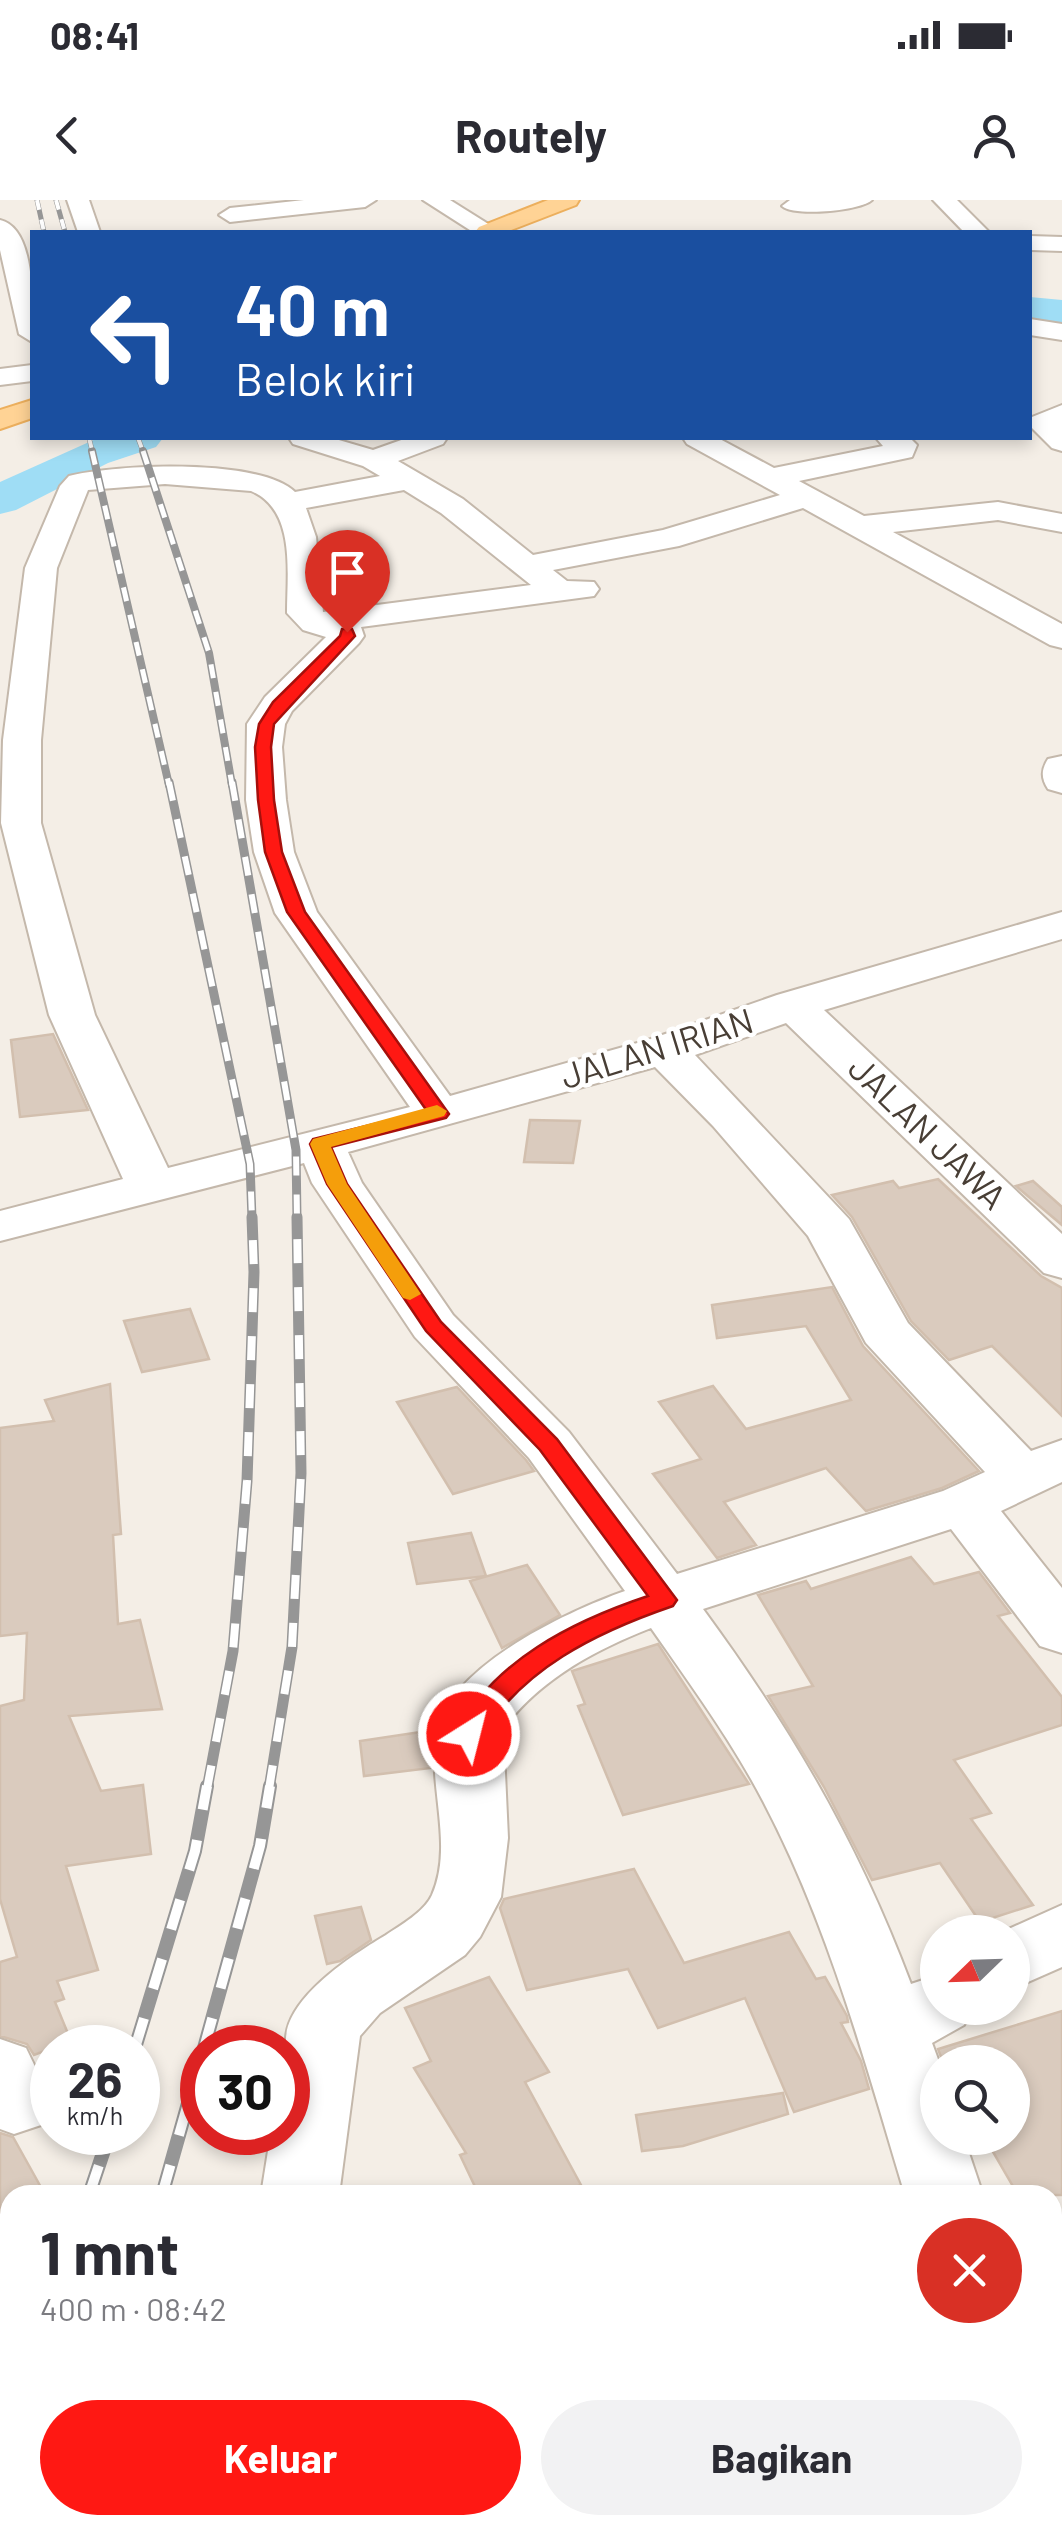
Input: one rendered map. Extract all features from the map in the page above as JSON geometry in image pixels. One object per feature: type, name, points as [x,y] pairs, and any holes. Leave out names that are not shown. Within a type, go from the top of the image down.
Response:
[{"type":"main road","points":[[493,230],[562,201]]},
{"type":"main road","points":[[0,420],[30,409]]},
{"type":"street","points":[[78,200],[88,230]]},
{"type":"street","points":[[231,216],[365,200]]},
{"type":"street","points":[[434,200],[485,230]]},
{"type":"street","points":[[787,203],[861,200]]},
{"type":"street","points":[[944,200],[975,230]]},
{"type":"street","points":[[787,203],[822,226]]},
{"type":"street","points":[[1,230],[9,259],[11,295],[30,330]]},
{"type":"street","points":[[1032,242],[1062,244]]},
{"type":"street","points":[[1032,327],[1062,332]]},
{"type":"street","points":[[0,377],[30,373]]},
{"type":"street","points":[[1062,414],[1042,423],[1062,442]]},
{"type":"street","points":[[309,440],[374,460],[410,480],[452,506],[560,592]]},
{"type":"street","points":[[374,460],[428,440]]},
{"type":"street","points":[[701,440],[1062,638]]},
{"type":"street","points":[[773,477],[904,449],[893,440]]},
{"type":"street","points":[[726,452],[774,443]]},
{"type":"street","points":[[152,1188],[72,1015],[22,824],[22,740],[41,568],[80,482],[165,476],[258,482],[270,486],[300,526],[304,613],[315,623],[347,632],[348,636],[278,706],[266,724],[266,800],[274,852],[296,912],[439,1114]]},
{"type":"street","points":[[285,503],[410,480]]},
{"type":"street","points":[[530,565],[668,539],[806,497]]},
{"type":"street","points":[[862,526],[998,511],[1062,523]]},
{"type":"street","points":[[315,623],[620,584]]},
{"type":"street","points":[[1062,767],[1062,781]]},
{"type":"street","name":"JALAN IRIAN","points":[[0,1226],[439,1114],[664,1050],[792,1005],[1062,925]]},
{"type":"street","name":"JALAN JAWA","points":[[792,1005],[1062,1262]]},
{"type":"street","points":[[301,2185],[324,2034],[333,2011],[359,1987],[450,1924],[466,1900],[472,1865],[469,1734],[472,1724],[530,1665],[568,1639],[614,1617],[964,1505],[1043,1469],[885,1331],[831,1230],[730,1116],[664,1050]]},
{"type":"street","points":[[320,1144],[337,1184],[434,1326],[548,1444],[738,1706],[810,1827],[863,1949],[914,2017],[942,2185]]},
{"type":"street","points":[[964,1505],[1062,1632]]},
{"type":"street","points":[[1030,1952],[1062,1934]]},
{"type":"building","points":[[53,1034],[88,1110],[20,1117],[11,1040]]},
{"type":"building","points":[[530,1120],[580,1121],[573,1163],[524,1162]]},
{"type":"building","points":[[938,1179],[1041,1276],[1062,1288],[1062,1416],[992,1346],[949,1360],[911,1321],[852,1217],[832,1195],[893,1181],[899,1188]]},
{"type":"building","points":[[1033,1181],[1062,1207],[1062,1225],[1016,1186]]},
{"type":"building","points":[[832,1287],[863,1346],[979,1471],[942,1488],[866,1511],[826,1468],[724,1502],[756,1545],[717,1558],[653,1474],[701,1459],[659,1402],[713,1386],[746,1429],[851,1400],[806,1326],[717,1338],[712,1305]]},
{"type":"building","points":[[190,1309],[209,1359],[142,1372],[124,1321]]},
{"type":"building","points":[[110,1384],[121,1534],[113,1535],[118,1624],[140,1620],[162,1709],[69,1716],[101,1791],[143,1785],[151,1854],[66,1866],[98,1970],[57,1981],[64,1999],[55,2002],[64,2025],[30,2025],[30,2049],[27,2044],[0,2036],[0,1962],[17,1957],[0,1899],[0,1706],[24,1700],[27,1633],[0,1636],[0,1428],[54,1421],[45,1400]]},
{"type":"building","points":[[457,1387],[534,1471],[453,1494],[397,1402]]},
{"type":"building","points":[[471,1533],[486,1576],[417,1584],[408,1543]]},
{"type":"building","points":[[911,1557],[934,1584],[979,1572],[1010,1613],[998,1616],[1062,1697],[1062,1725],[954,1760],[991,1813],[971,1819],[1033,1905],[1002,1915],[975,1915],[940,1863],[872,1880],[824,1787],[768,1696],[813,1686],[758,1595],[806,1581],[811,1589]]},
{"type":"building","points":[[527,1565],[560,1615],[502,1648],[470,1581]]},
{"type":"building","points":[[658,1644],[749,1784],[623,1815],[578,1706],[585,1704],[572,1671]]},
{"type":"building","points":[[434,1730],[431,1768],[364,1776],[360,1741]]},
{"type":"building","points":[[634,1869],[684,1963],[789,1932],[816,1979],[825,1977],[847,2016],[848,2022],[841,2023],[861,2061],[869,2089],[794,2112],[745,1998],[658,2028],[628,1969],[527,1990],[500,1908],[504,1899]]},
{"type":"building","points":[[361,1907],[371,1940],[340,1961],[327,1964],[315,1916]]},
{"type":"building","points":[[489,1977],[549,2072],[525,2082],[581,2185],[474,2185],[460,2155],[466,2153],[414,2068],[431,2061],[405,2008]]},
{"type":"building","points":[[1062,2011],[1062,2185],[1012,2185],[995,2155],[1030,2155],[1030,2045],[951,2045],[1016,2025],[1030,2025],[1030,2021]]},
{"type":"building","points":[[783,2093],[788,2114],[683,2146],[642,2151],[636,2115]]},
{"type":"building","points":[[0,2133],[13,2137],[40,2185],[0,2185]]},
{"type":"waterway","points":[[1032,308],[1062,312]]},
{"type":"waterway","points":[[0,500],[92,454],[135,440]]},
{"type":"railway","points":[[37,200],[44,230]]},
{"type":"railway","points":[[56,200],[64,230]]},
{"type":"railway","points":[[90,440],[93,454]]},
{"type":"railway","points":[[139,440],[144,454]]},
{"type":"railway","points":[[92,451],[169,785]]},
{"type":"railway","points":[[144,454],[209,653],[232,785]]},
{"type":"railway","points":[[169,782],[250,1164],[252,1219]]},
{"type":"railway","points":[[232,782],[296,1150],[297,1219]]},
{"type":"railway","points":[[207,1789],[233,1651],[247,1481],[254,1272],[252,1217]]},
{"type":"railway","points":[[269,1789],[292,1647],[301,1473],[297,1217]]},
{"type":"railway","points":[[142,2025],[195,1851],[207,1786]]},
{"type":"railway","points":[[210,2025],[260,1846],[270,1786]]},
{"type":"railway","points":[[165,2185],[180,2132]]},
{"type":"railway","points":[[92,2185],[102,2155]]},
{"type":"slow traffic","points":[[410,1294],[337,1184],[320,1144],[439,1114],[437,1111]]},
{"type":"route","points":[[347,632],[348,636],[278,706],[266,724],[266,800],[274,852],[296,912],[439,1114],[320,1144],[337,1184],[434,1326],[548,1444],[664,1600],[614,1617],[568,1639],[530,1665],[480,1712],[469,1734]]}]
